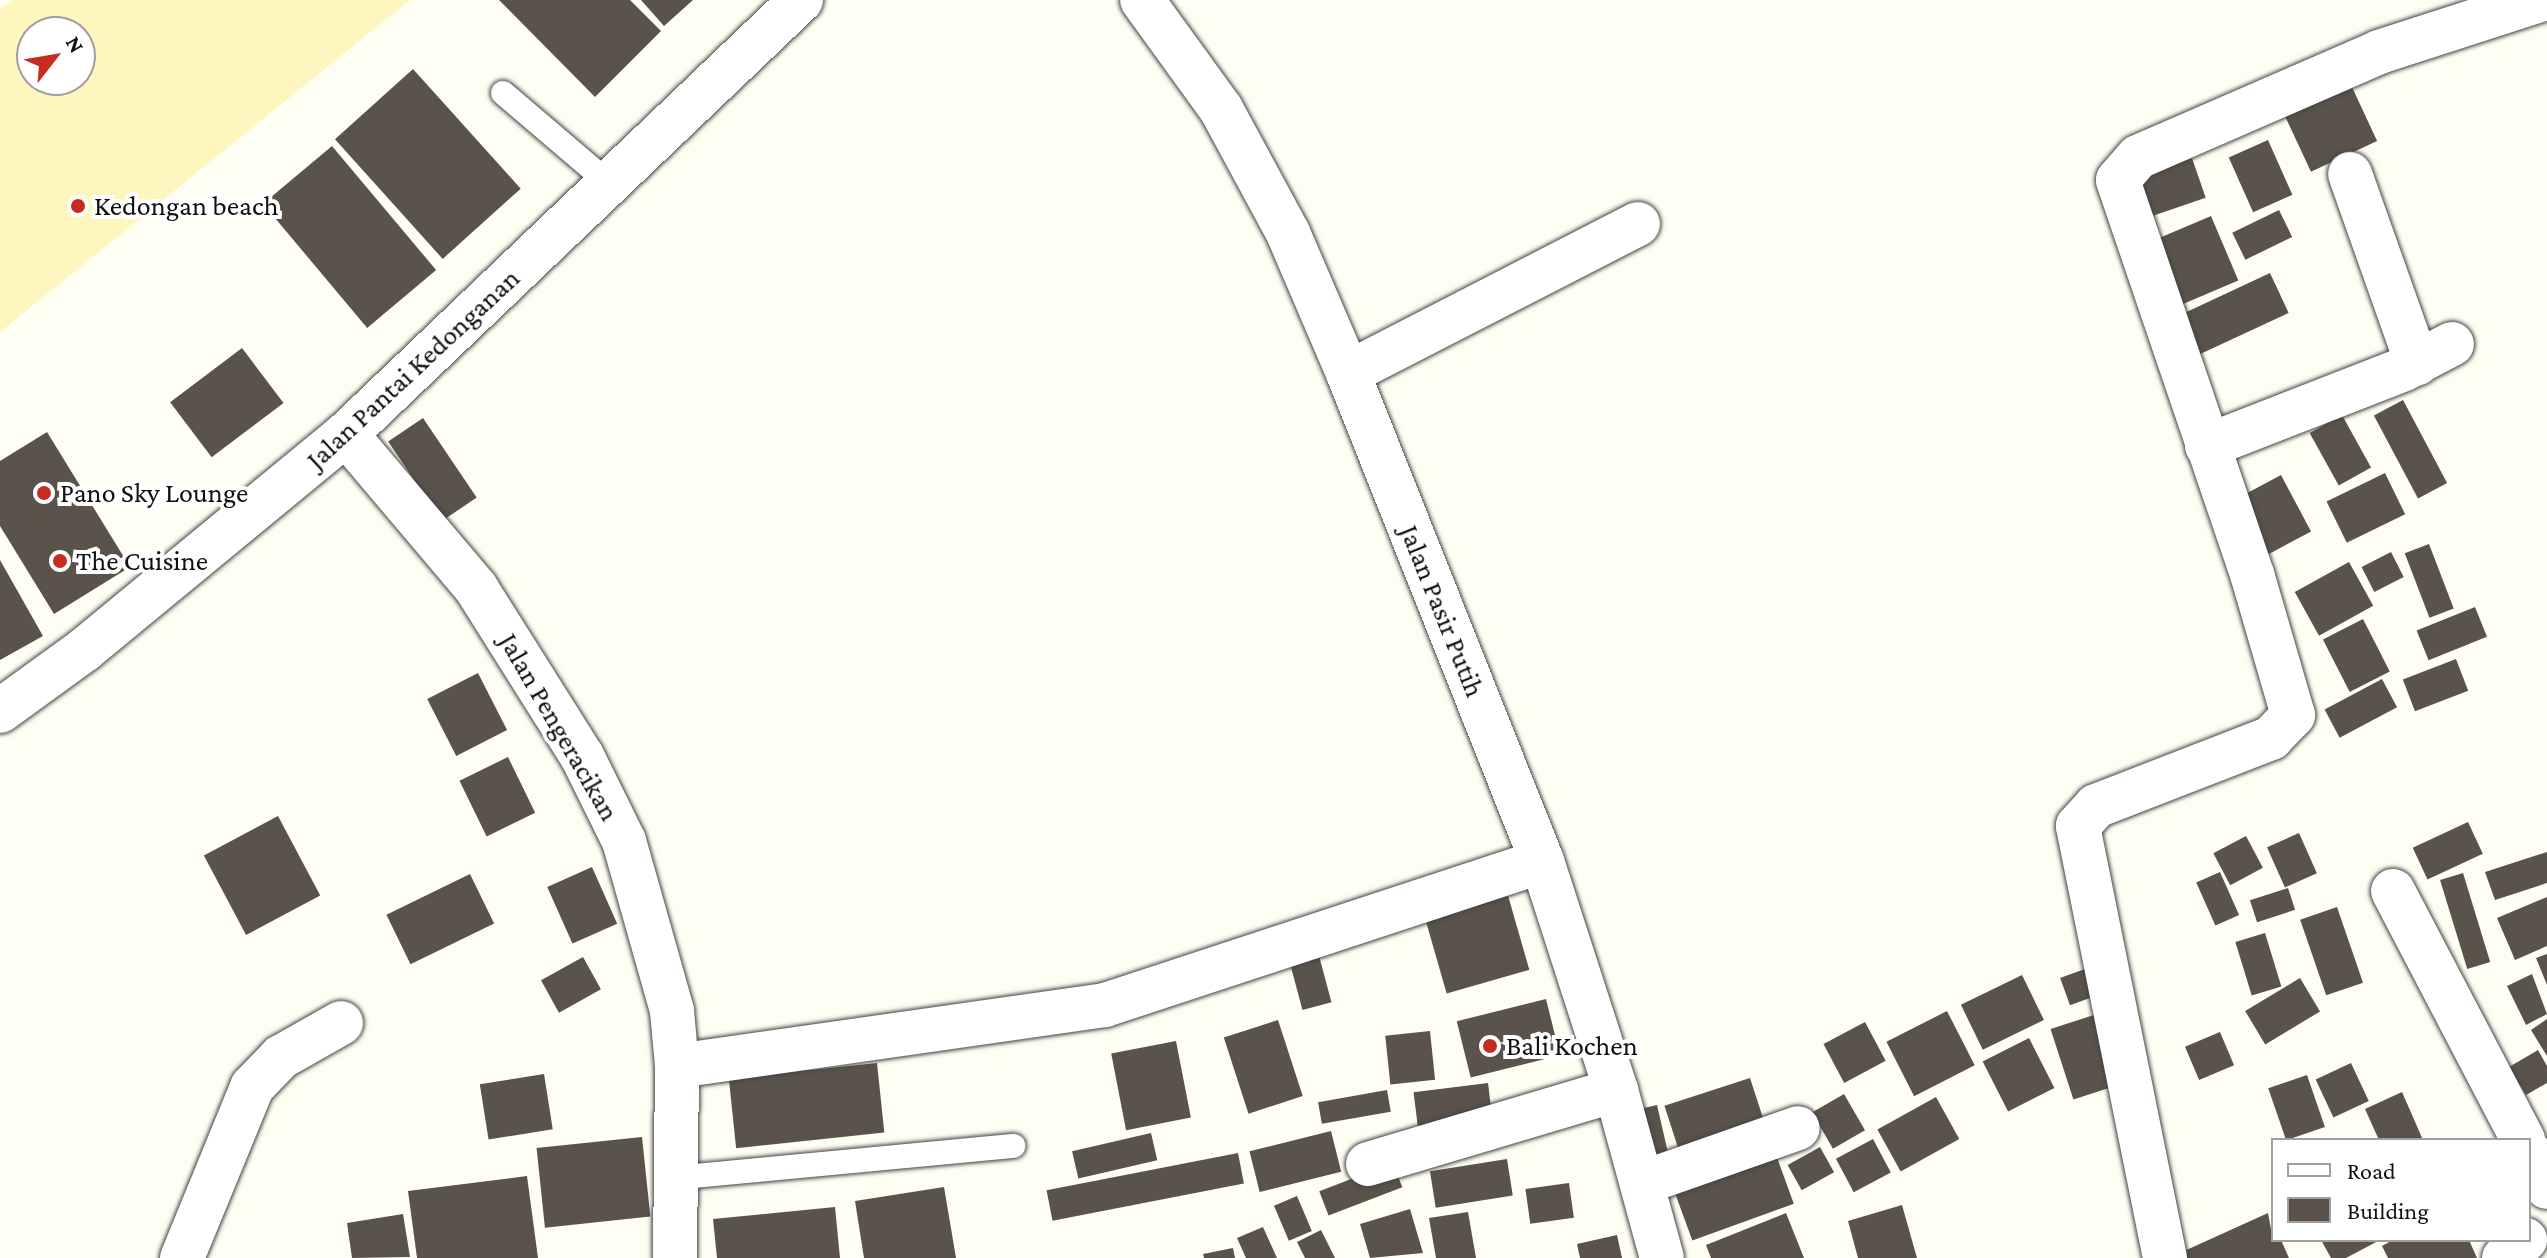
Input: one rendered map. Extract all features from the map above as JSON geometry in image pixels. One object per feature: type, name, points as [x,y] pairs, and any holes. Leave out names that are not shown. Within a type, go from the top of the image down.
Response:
[{"type":"street","name":"Jalan Pantai Kedonganan","points":[[0,711],[84,650],[346,434],[801,0]]},
{"type":"street","name":"Jalan Pasir Putih","points":[[1142,0],[1221,109],[1288,233],[1348,373],[1542,861],[1616,1090],[1662,1258]]},
{"type":"street","points":[[2165,1258],[2077,832],[2081,818],[2096,806],[2271,738],[2293,715],[2207,446],[2120,196],[2122,169],[2138,157],[2379,52],[2540,0]]},
{"type":"street","points":[[2207,446],[2434,353],[2350,174]]},
{"type":"street","points":[[1348,373],[1638,224]]},
{"type":"street","name":"Jalan Pengeracikan","points":[[346,434],[476,588],[582,756],[624,841],[672,1011],[677,1066],[673,1178],[675,1258]]},
{"type":"street","points":[[677,1066],[1105,1005],[1542,861]]},
{"type":"street","points":[[2393,891],[2522,1138]]},
{"type":"street","points":[[182,1258],[252,1087],[281,1057],[341,1023]]},
{"type":"street","points":[[1368,1164],[1616,1090]]},
{"type":"street","points":[[1642,1183],[1798,1128]]},
{"type":"street","points":[[2531,1156],[2547,1187]]},
{"type":"street","points":[[2531,1235],[2547,1222]]},
{"type":"street","points":[[2504,1258],[2522,1242]]},
{"type":"lane","points":[[503,93],[610,184]]},
{"type":"lane","points":[[673,1178],[1013,1146]]},
{"type":"sand","name":"Kedongan beach","points":[[12,0],[410,0],[0,332],[0,9]]},
{"type":"building","points":[[499,0],[630,0],[661,31],[595,97]]},
{"type":"building","points":[[641,0],[693,0],[664,26]]},
{"type":"building","points":[[413,69],[521,189],[443,259],[335,139]]},
{"type":"building","points":[[2345,72],[2377,141],[2311,172],[2279,103]]},
{"type":"building","points":[[2268,140],[2292,195],[2253,212],[2229,157]]},
{"type":"building","points":[[332,146],[436,270],[367,328],[263,204]]},
{"type":"building","points":[[2192,158],[2206,198],[2139,221],[2125,181]]},
{"type":"building","points":[[2279,210],[2292,237],[2245,260],[2232,233]]},
{"type":"building","points":[[2211,216],[2238,280],[2175,307],[2147,243]]},
{"type":"building","points":[[2270,273],[2289,313],[2197,356],[2178,316]]},
{"type":"building","points":[[242,348],[284,403],[212,457],[170,402]]},
{"type":"building","points":[[2403,400],[2447,483],[2418,498],[2374,415]]},
{"type":"building","points":[[2342,415],[2371,467],[2339,485],[2310,433]]},
{"type":"building","points":[[423,418],[477,498],[442,521],[388,441]]},
{"type":"building","points":[[47,432],[130,567],[54,614],[0,526],[0,461]]},
{"type":"building","points":[[2385,473],[2405,514],[2347,543],[2327,501]]},
{"type":"building","points":[[2281,475],[2311,532],[2264,556],[2234,500]]},
{"type":"building","points":[[2429,544],[2454,608],[2429,618],[2405,553]]},
{"type":"building","points":[[2391,552],[2404,577],[2374,592],[2362,567]]},
{"type":"building","points":[[0,560],[43,636],[0,660]]},
{"type":"building","points":[[2349,562],[2373,606],[2319,636],[2295,592]]},
{"type":"building","points":[[2475,607],[2487,637],[2429,660],[2417,631]]},
{"type":"building","points":[[2363,619],[2390,672],[2350,692],[2323,639]]},
{"type":"building","points":[[2456,659],[2468,691],[2415,711],[2403,679]]},
{"type":"building","points":[[478,673],[507,730],[456,756],[427,699]]},
{"type":"building","points":[[2382,679],[2397,707],[2340,738],[2325,710]]},
{"type":"building","points":[[508,757],[535,813],[487,836],[459,781]]},
{"type":"building","points":[[278,816],[320,895],[246,935],[204,855]]},
{"type":"building","points":[[2468,822],[2483,854],[2428,880],[2413,848]]},
{"type":"building","points":[[2299,833],[2317,873],[2285,887],[2267,847]]},
{"type":"building","points":[[2246,836],[2263,868],[2230,885],[2213,853]]},
{"type":"building","points":[[2547,852],[2547,883],[2495,900],[2485,872]]},
{"type":"building","points":[[592,867],[617,924],[572,944],[547,887]]},
{"type":"building","points":[[2220,872],[2239,915],[2215,926],[2196,883]]},
{"type":"building","points":[[2463,873],[2490,962],[2467,969],[2440,880]]},
{"type":"building","points":[[470,874],[494,923],[411,964],[386,915]]},
{"type":"building","points":[[2288,888],[2295,910],[2257,922],[2250,900]]},
{"type":"building","points":[[1507,892],[1529,970],[1447,994],[1424,916]]},
{"type":"building","points":[[2547,897],[2547,946],[2515,960],[2497,918]]},
{"type":"building","points":[[2337,907],[2363,983],[2326,995],[2300,920]]},
{"type":"building","points":[[2265,933],[2281,987],[2252,996],[2235,942]]},
{"type":"building","points":[[1318,952],[1331,1002],[1302,1010],[1289,960]]},
{"type":"building","points":[[2547,954],[2547,985],[2536,958]]},
{"type":"building","points":[[583,957],[601,989],[559,1013],[541,980]]},
{"type":"building","points":[[2093,966],[2103,993],[2070,1005],[2060,978]]},
{"type":"building","points":[[2532,974],[2547,1014],[2526,1025],[2507,986]]},
{"type":"building","points":[[2022,975],[2044,1020],[1983,1050],[1961,1005]]},
{"type":"building","points":[[2300,978],[2320,1011],[2265,1044],[2245,1011]]},
{"type":"building","points":[[1546,999],[1560,1055],[1471,1078],[1457,1021]]},
{"type":"building","points":[[1947,1011],[1975,1065],[1914,1096],[1886,1042]]},
{"type":"building","points":[[2100,1013],[2123,1083],[2073,1099],[2051,1029]]},
{"type":"building","points":[[2547,1019],[2547,1056],[2531,1030]]},
{"type":"building","points":[[1278,1020],[1303,1096],[1249,1114],[1224,1038]]},
{"type":"building","points":[[1865,1022],[1886,1061],[1844,1083],[1824,1044]]},
{"type":"building","points":[[1430,1031],[1435,1080],[1390,1084],[1385,1036]]},
{"type":"building","points":[[2220,1032],[2234,1065],[2199,1080],[2185,1047]]},
{"type":"building","points":[[2029,1038],[2054,1088],[2008,1112],[1983,1062]]},
{"type":"building","points":[[1176,1041],[1191,1118],[1126,1130],[1111,1054]]},
{"type":"building","points":[[2538,1050],[2547,1066],[2547,1083],[2526,1095],[2509,1067]]},
{"type":"building","points":[[877,1063],[884,1133],[736,1148],[729,1079]]},
{"type":"building","points":[[2351,1063],[2369,1101],[2333,1118],[2316,1079]]},
{"type":"building","points":[[544,1074],[553,1129],[489,1139],[480,1084]]},
{"type":"building","points":[[2307,1075],[2325,1127],[2285,1138],[2268,1088]]},
{"type":"building","points":[[1750,1078],[1767,1129],[1681,1157],[1664,1106]]},
{"type":"building","points":[[1488,1083],[1492,1118],[1418,1127],[1414,1092]]},
{"type":"building","points":[[1387,1090],[1391,1112],[1322,1124],[1318,1102]]},
{"type":"building","points":[[2402,1092],[2422,1138],[2378,1138],[2365,1109]]},
{"type":"building","points":[[1844,1094],[1865,1130],[1833,1149],[1812,1112]]},
{"type":"building","points":[[1936,1097],[1959,1139],[1901,1171],[1877,1129]]},
{"type":"building","points":[[1657,1105],[1668,1155],[1638,1162],[1627,1112]]},
{"type":"building","points":[[1331,1131],[1341,1172],[1260,1192],[1249,1151]]},
{"type":"building","points":[[1151,1133],[1157,1160],[1078,1179],[1072,1151]]},
{"type":"building","points":[[642,1137],[650,1217],[545,1228],[537,1148]]},
{"type":"building","points":[[1873,1139],[1891,1173],[1854,1192],[1836,1159]]},
{"type":"building","points":[[1820,1147],[1834,1172],[1802,1190],[1788,1165]]},
{"type":"building","points":[[1775,1152],[1794,1204],[1692,1241],[1674,1189]]},
{"type":"building","points":[[1238,1153],[1244,1183],[1052,1221],[1047,1190]]},
{"type":"building","points":[[1507,1159],[1513,1196],[1436,1208],[1430,1171]]},
{"type":"building","points":[[1393,1163],[1402,1187],[1329,1216],[1319,1191]]},
{"type":"building","points":[[527,1176],[538,1258],[417,1258],[408,1191]]},
{"type":"building","points":[[1569,1183],[1574,1218],[1530,1224],[1525,1189]]},
{"type":"building","points":[[944,1187],[956,1258],[864,1258],[855,1201]]},
{"type":"building","points":[[1297,1196],[1312,1231],[1289,1241],[1274,1206]]},
{"type":"building","points":[[1902,1205],[1917,1258],[1858,1258],[1848,1221]]},
{"type":"building","points":[[835,1207],[840,1258],[717,1258],[713,1219]]},
{"type":"building","points":[[1410,1209],[1423,1253],[1370,1258],[1360,1224]]},
{"type":"building","points":[[1468,1212],[1476,1258],[1436,1258],[1429,1218]]},
{"type":"building","points":[[1786,1213],[1804,1258],[1711,1258],[1706,1245]]},
{"type":"building","points":[[2268,1213],[2271,1242],[2282,1242],[2289,1258],[2185,1258],[2182,1252]]},
{"type":"building","points":[[403,1214],[410,1257],[352,1258],[347,1223]]},
{"type":"building","points":[[1263,1227],[1277,1258],[1246,1258],[1237,1238]]},
{"type":"building","points":[[1321,1230],[1335,1258],[1305,1258],[1297,1242]]},
{"type":"building","points":[[1617,1235],[1622,1258],[1580,1258],[1577,1244]]},
{"type":"building","points":[[2322,1242],[2376,1242],[2346,1258],[2331,1258]]},
{"type":"building","points":[[2389,1242],[2470,1242],[2477,1258],[2388,1258],[2382,1246]]},
{"type":"building","points":[[1233,1248],[1235,1258],[1204,1258],[1203,1254]]},
{"type":"place","name":"Kedongan beach","points":[[78,206]]},
{"type":"place","name":"Pano Sky Lounge","points":[[44,493]]},
{"type":"place","name":"The Cuisine","points":[[60,561]]},
{"type":"place","name":"Bali Kochen","points":[[1490,1046]]}]
